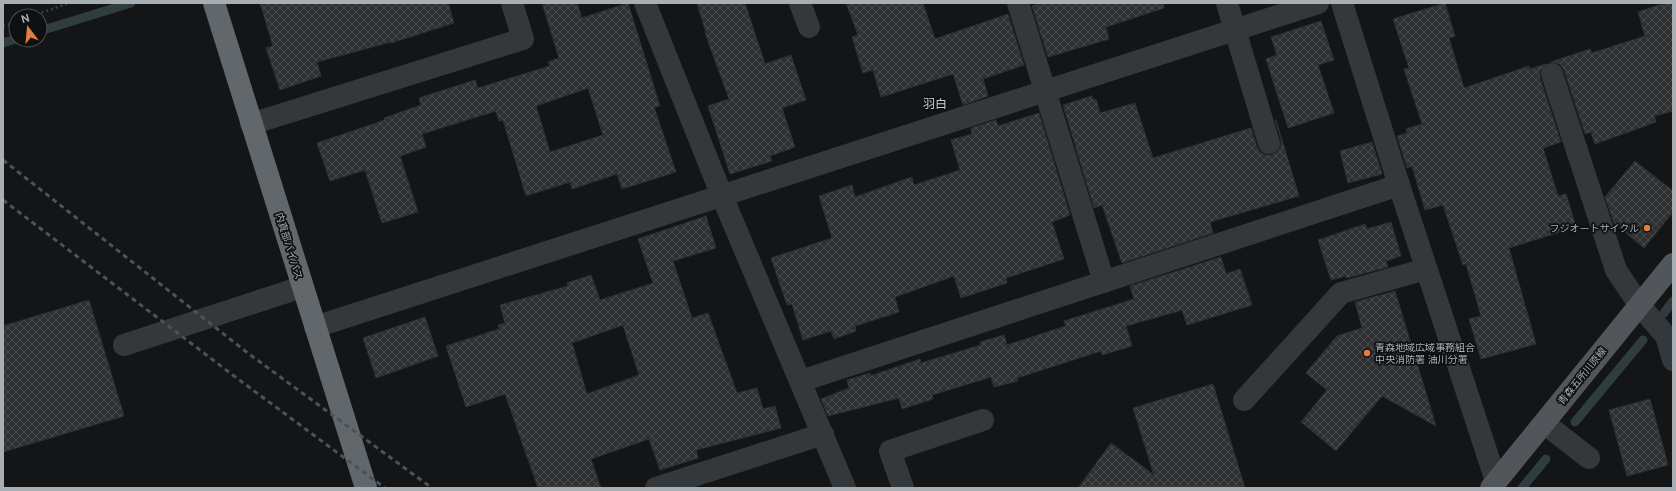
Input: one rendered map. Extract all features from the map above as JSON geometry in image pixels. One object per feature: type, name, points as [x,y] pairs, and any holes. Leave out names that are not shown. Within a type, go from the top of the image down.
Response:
[{"type":"highway","name":"内真部バイパス","points":[[214,3],[366,488]]},
{"type":"main road","name":"青森五所川原線","points":[[1494,485],[1673,264]]},
{"type":"street","points":[[252,124],[523,39],[512,3]]},
{"type":"street","points":[[645,3],[722,196],[802,382],[845,488]]},
{"type":"street","points":[[800,3],[809,27]]},
{"type":"street","points":[[1018,3],[1104,282]]},
{"type":"street","points":[[1227,3],[1269,143]]},
{"type":"street","points":[[315,327],[1318,3]]},
{"type":"street","points":[[1342,3],[1494,485]]},
{"type":"street","points":[[1552,74],[1616,270],[1640,306],[1666,336],[1673,360]]},
{"type":"street","points":[[802,382],[1399,185]]},
{"type":"street","points":[[1244,400],[1341,293],[1426,269]]},
{"type":"street","points":[[124,345],[302,287]]},
{"type":"street","points":[[903,488],[890,451],[983,420]]},
{"type":"street","points":[[1544,423],[1589,458]]},
{"type":"street","points":[[656,488],[823,434]]},
{"type":"path","points":[[48,10],[69,3]]},
{"type":"building","points":[[260,3],[448,3],[454,23],[391,43],[317,62],[321,76],[280,90],[266,48],[273,46]]},
{"type":"building","points":[[542,3],[577,3],[582,18],[628,3],[660,106],[654,107],[676,172],[622,189],[617,174],[572,189],[570,182],[526,196],[503,120],[499,121],[496,111],[422,134],[426,147],[400,156],[418,212],[382,223],[365,170],[330,181],[317,143],[385,120],[384,118],[421,105],[419,98],[475,80],[478,88],[550,66],[548,62],[559,58]],"holes":[[[588,88],[603,135],[550,152],[536,106]]]},
{"type":"building","points":[[697,3],[745,3],[765,64],[791,55],[806,100],[782,108],[795,147],[770,156],[772,161],[730,174],[708,106],[729,99],[705,33]]},
{"type":"building","points":[[846,3],[923,3],[935,39],[1008,14],[1024,65],[983,79],[988,96],[963,105],[953,74],[881,97],[873,70],[863,73],[852,37],[858,35]]},
{"type":"building","points":[[1040,3],[1163,3],[1164,8],[1106,27],[1109,39],[1048,57],[1032,6]]},
{"type":"building","points":[[1445,3],[1455,36],[1449,38],[1464,88],[1529,66],[1530,69],[1546,64],[1540,71],[1540,78],[1561,142],[1543,148],[1558,196],[1566,194],[1576,227],[1509,248],[1536,344],[1481,359],[1469,319],[1481,316],[1466,264],[1463,265],[1443,205],[1425,210],[1412,166],[1407,168],[1397,136],[1407,133],[1406,129],[1422,124],[1404,69],[1409,68],[1393,19]]},
{"type":"building","points":[[1665,3],[1673,3],[1673,111],[1654,116],[1656,122],[1595,144],[1591,132],[1585,134],[1564,70],[1560,64],[1551,62],[1590,49],[1592,53],[1645,36],[1638,12]]},
{"type":"building","points":[[1321,21],[1334,60],[1318,65],[1334,113],[1288,128],[1266,59],[1277,55],[1271,37]]},
{"type":"building","points":[[1092,96],[1093,100],[1096,99],[1100,113],[1135,103],[1153,158],[1251,128],[1260,152],[1266,155],[1272,155],[1278,151],[1281,145],[1276,120],[1299,196],[1210,222],[1213,233],[1122,263],[1102,205],[1094,208],[1063,105]]},
{"type":"building","points":[[1039,113],[1070,215],[1052,222],[1064,259],[1006,278],[1007,283],[961,298],[954,276],[895,297],[899,312],[855,326],[856,331],[834,339],[831,331],[803,340],[792,304],[787,305],[771,258],[832,238],[819,196],[852,185],[855,197],[912,177],[914,185],[960,170],[951,140],[972,134],[971,128],[996,120],[998,126]]},
{"type":"building","points":[[1372,142],[1382,174],[1348,183],[1340,151]]},
{"type":"building","points":[[1635,161],[1673,191],[1673,212],[1644,248],[1614,223],[1605,197]]},
{"type":"building","points":[[706,216],[716,248],[673,261],[692,318],[708,313],[737,393],[757,388],[763,409],[775,406],[781,428],[696,450],[698,458],[660,470],[649,439],[591,459],[601,488],[538,488],[505,394],[466,407],[446,346],[499,329],[498,325],[505,323],[500,305],[568,286],[567,283],[591,275],[600,300],[653,283],[638,239]],"holes":[[[623,325],[639,375],[587,394],[572,343]]]},
{"type":"building","points":[[1391,222],[1401,256],[1386,261],[1388,267],[1347,278],[1346,276],[1331,280],[1318,240],[1365,224],[1367,229]]},
{"type":"building","points":[[1221,257],[1226,274],[1240,269],[1252,305],[1187,325],[1182,310],[1126,326],[1132,346],[1102,355],[1101,351],[1017,378],[1018,381],[994,387],[991,377],[932,395],[933,399],[902,409],[899,398],[828,416],[821,399],[849,388],[847,380],[870,373],[870,376],[920,359],[921,363],[981,345],[980,342],[1004,335],[1007,345],[1066,326],[1064,321],[1134,299],[1130,286]]},
{"type":"building","points":[[1395,291],[1436,426],[1382,396],[1336,451],[1301,422],[1327,390],[1306,373],[1337,336],[1362,328],[1355,302]]},
{"type":"building","points":[[89,300],[124,416],[3,452],[3,326]]},
{"type":"building","points":[[425,317],[438,356],[376,378],[363,338]]},
{"type":"building","points":[[1213,384],[1245,488],[1078,488],[1111,443],[1154,475],[1133,408]]},
{"type":"building","points":[[1650,399],[1668,465],[1627,476],[1609,410]]},
{"type":"waterway","points":[[48,29],[131,3]]},
{"type":"waterway","points":[[3,43],[8,41]]},
{"type":"waterway","points":[[1664,313],[1673,301]]},
{"type":"waterway","points":[[1575,422],[1643,340]]},
{"type":"waterway","points":[[1522,488],[1546,459]]},
{"type":"railway","points":[[3,160],[249,354],[432,488]]},
{"type":"railway","points":[[3,200],[234,376],[385,488]]},
{"type":"place","name":"フジオートサイクル","points":[[1647,228]]},
{"type":"place","name":"青森地域広域事務組合 中央消防署 油川分署","points":[[1367,353]]},
{"type":"district","name":"羽白","points":[[935,104]]}]
